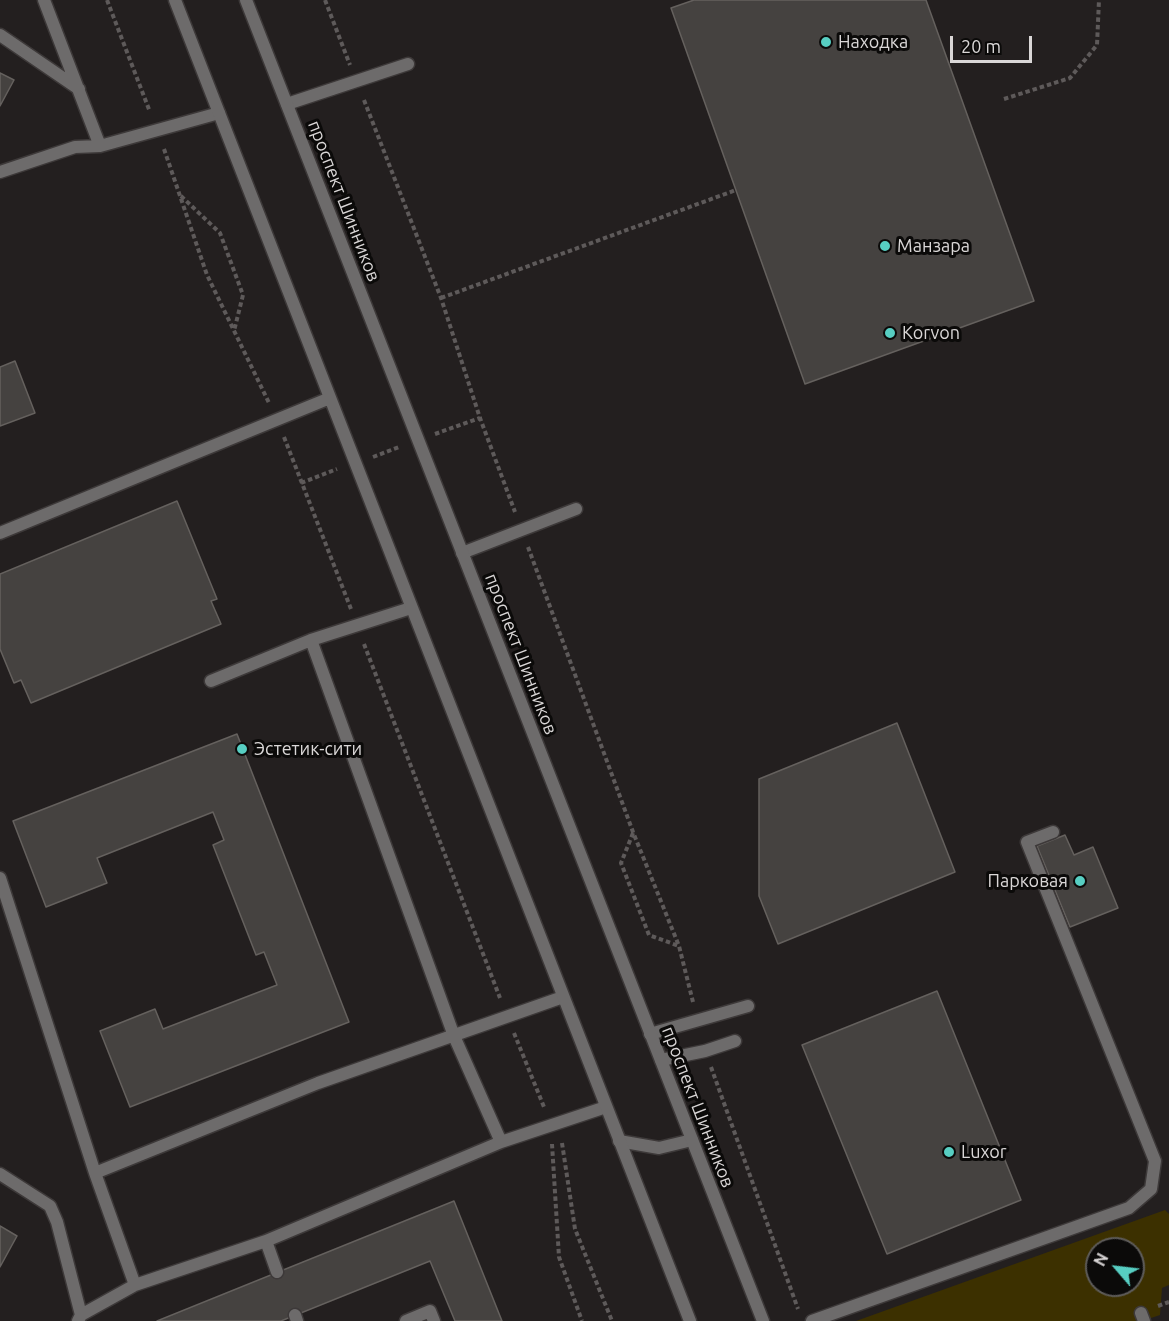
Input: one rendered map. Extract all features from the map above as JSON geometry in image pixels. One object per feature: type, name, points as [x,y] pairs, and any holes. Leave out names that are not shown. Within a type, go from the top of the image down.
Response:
[{"type":"street","points":[[44,0],[100,146]]},
{"type":"street","points":[[175,0],[690,1321]]},
{"type":"street","name":"проспект Шинников","points":[[246,0],[763,1321]]},
{"type":"street","points":[[0,35],[79,89]]},
{"type":"street","points":[[287,104],[408,64]]},
{"type":"street","points":[[0,172],[75,147],[100,146],[219,113]]},
{"type":"street","points":[[0,533],[330,398]]},
{"type":"street","points":[[462,553],[576,508]]},
{"type":"street","points":[[211,681],[311,640],[411,608]]},
{"type":"street","points":[[311,640],[454,1036],[501,1142]]},
{"type":"street","points":[[812,1321],[1129,1208],[1151,1189],[1155,1161],[1027,842],[1053,832]]},
{"type":"street","points":[[0,878],[95,1173],[135,1285]]},
{"type":"street","points":[[95,1173],[318,1083],[563,997]]},
{"type":"street","points":[[650,1034],[748,1006]]},
{"type":"street","points":[[661,1060],[705,1051],[735,1041]]},
{"type":"street","points":[[0,1174],[50,1206],[57,1222],[80,1318],[135,1285],[266,1241],[501,1142],[606,1107]]},
{"type":"street","points":[[619,1141],[659,1148],[692,1140]]},
{"type":"street","points":[[266,1241],[277,1272]]},
{"type":"street","points":[[406,1321],[430,1311],[434,1321]]},
{"type":"path","points":[[107,0],[157,129],[207,275],[277,420],[507,1017],[552,1125],[564,1146],[575,1229],[612,1321]]},
{"type":"path","points":[[325,0],[441,298],[480,418],[633,832],[679,946],[698,1020]]},
{"type":"path","points":[[1004,99],[1070,78],[1096,45],[1099,0]]},
{"type":"path","points":[[441,298],[736,190]]},
{"type":"path","points":[[180,195],[220,233],[243,295],[234,332]]},
{"type":"path","points":[[302,483],[480,418]]},
{"type":"path","points":[[633,832],[621,863],[649,935],[679,946]]},
{"type":"path","points":[[705,1051],[798,1310]]},
{"type":"path","points":[[552,1125],[559,1257],[582,1321]]},
{"type":"shaded area","points":[[1165,1210],[1169,1214],[1169,1285],[1162,1288],[1160,1315],[1142,1321],[856,1321],[1085,1239],[1085,1297],[1145,1297],[1145,1237],[1090,1237]]},
{"type":"building","name":"Манзара","points":[[694,0],[926,0],[1034,301],[805,384],[671,8]]},
{"type":"building","points":[[0,73],[14,80],[0,106]]},
{"type":"building","points":[[15,361],[35,413],[0,426],[0,367]]},
{"type":"building","points":[[177,501],[217,599],[211,601],[221,624],[31,703],[21,680],[14,683],[0,649],[0,574]]},
{"type":"building","points":[[897,723],[955,872],[778,944],[759,896],[759,779]]},
{"type":"building","points":[[237,734],[349,1022],[130,1107],[100,1031],[155,1009],[163,1029],[277,985],[264,952],[256,955],[213,845],[224,840],[213,812],[97,858],[107,883],[46,907],[13,821]]},
{"type":"building","name":"Парковая","points":[[1065,835],[1074,855],[1093,847],[1118,908],[1070,927],[1037,846]]},
{"type":"building","points":[[937,991],[1021,1200],[887,1254],[802,1045]]},
{"type":"building","points":[[454,1201],[502,1321],[455,1321],[430,1261],[281,1321],[157,1321]]},
{"type":"building","points":[[0,1226],[17,1236],[0,1267]]},
{"type":"place","name":"Находка","points":[[826,42]]},
{"type":"place","name":"Манзара","points":[[885,246]]},
{"type":"place","name":"Korvon","points":[[890,333]]},
{"type":"place","name":"Эстетик-сити","points":[[242,749]]},
{"type":"place","name":"Парковая","points":[[1080,881]]},
{"type":"place","name":"Luxor","points":[[949,1152]]}]
